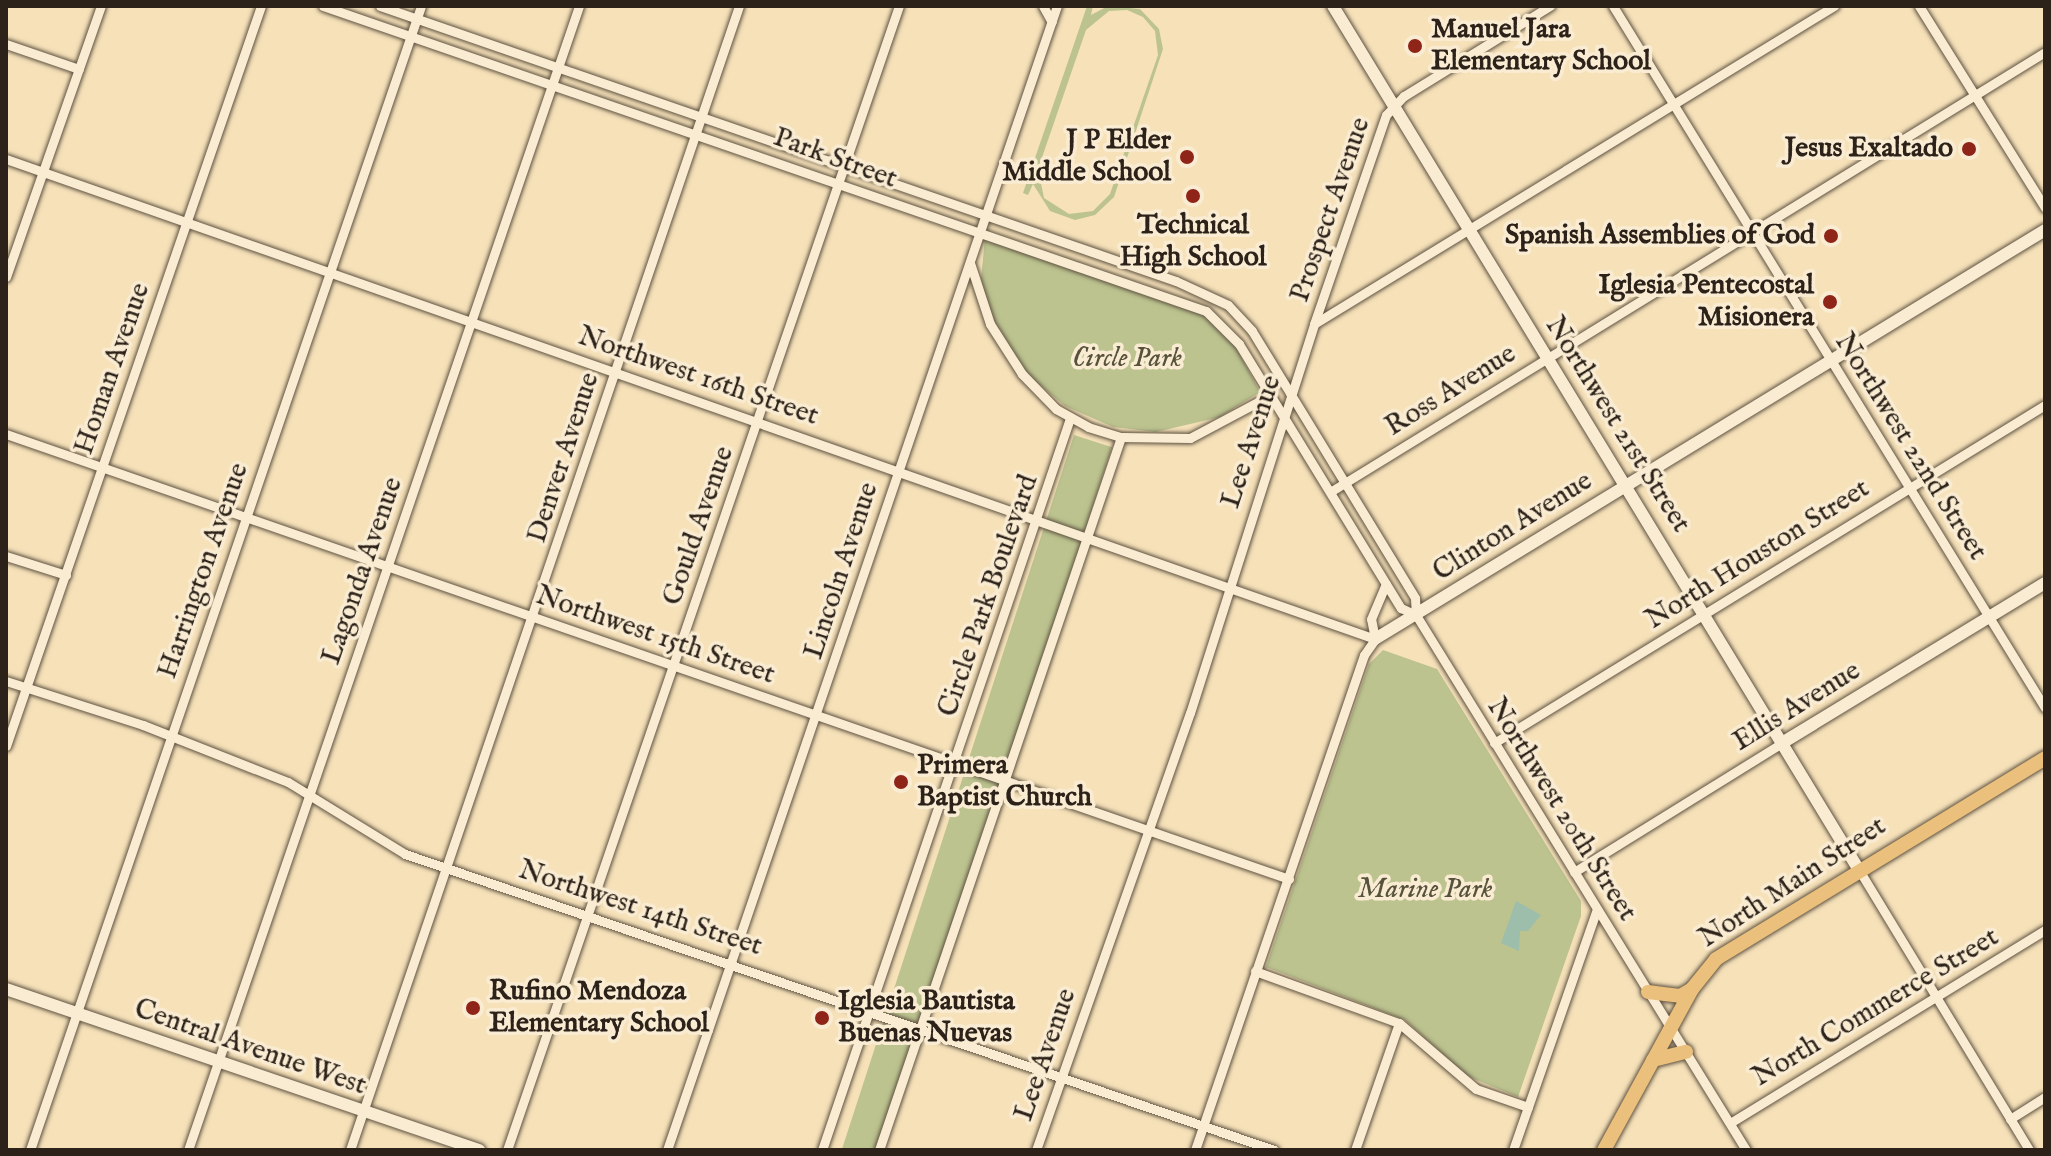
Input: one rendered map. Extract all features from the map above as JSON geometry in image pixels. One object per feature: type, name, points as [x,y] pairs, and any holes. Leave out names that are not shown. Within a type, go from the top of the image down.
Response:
[{"type":"main road","name":"North Main Street","points":[[1604,1150],[1692,989],[1716,959],[2045,758]]},
{"type":"main road","points":[[1648,992],[1680,996],[1692,989]]},
{"type":"main road","points":[[1653,1060],[1686,1052]]},
{"type":"street","points":[[6,277],[101,6]]},
{"type":"street","name":"Homan Avenue","points":[[6,746],[261,6]]},
{"type":"street","name":"Park Street","points":[[323,6],[1206,311],[1239,344],[1285,418]]},
{"type":"street","name":"Park Street","points":[[380,6],[1219,299],[1252,331],[1290,393]]},
{"type":"street","name":"Harrington Avenue","points":[[30,1150],[421,6]]},
{"type":"street","name":"Lagonda Avenue","points":[[188,1150],[579,6]]},
{"type":"street","name":"Denver Avenue","points":[[350,1150],[534,617],[739,6]]},
{"type":"street","name":"Gould Avenue","points":[[507,1150],[899,6]]},
{"type":"street","points":[[1043,6],[1052,22]]},
{"type":"street","name":"Lincoln Avenue","points":[[667,1150],[1057,6]]},
{"type":"street","name":"Northwest 21st Street","points":[[1333,6],[1859,870]]},
{"type":"street","name":"Prospect Avenue","points":[[1314,324],[1377,133],[1394,106],[1550,6]]},
{"type":"street","name":"Northwest 22nd Street","points":[[1613,6],[2045,708]]},
{"type":"street","points":[[1314,324],[1834,6]]},
{"type":"street","points":[[1919,6],[2045,208]]},
{"type":"street","points":[[6,44],[79,69]]},
{"type":"street","name":"Ross Avenue","points":[[1330,492],[2045,52]]},
{"type":"street","name":"Northwest 16th Street","points":[[6,159],[1375,639]]},
{"type":"street","name":"Clinton Avenue","points":[[1375,639],[2045,230]]},
{"type":"street","points":[[969,262],[985,312],[1005,350],[1042,397],[1070,418],[1121,437],[1190,438],[1271,395]]},
{"type":"street","name":"Lee Avenue","points":[[1036,1150],[1148,830],[1314,324]]},
{"type":"street","name":"Northwest 20th Street","points":[[1290,393],[1415,598],[1416,615],[1746,1150]]},
{"type":"street","name":"North Houston Street","points":[[1494,743],[2045,405]]},
{"type":"street","name":"Circle Park Boulevard","points":[[822,1150],[1040,520],[1070,418]]},
{"type":"street","name":"Northwest 20th Street","points":[[1285,418],[1401,608],[1416,615]]},
{"type":"street","name":"Northwest 15th Street","points":[[6,434],[1289,879]]},
{"type":"street","points":[[879,1150],[1091,538],[1121,437]]},
{"type":"street","points":[[6,556],[66,575]]},
{"type":"street","name":"Ellis Avenue","points":[[1574,872],[2045,583]]},
{"type":"street","points":[[1195,1150],[1364,655],[1375,639],[1371,619],[1386,584]]},
{"type":"street","name":"Northwest 14th Street","points":[[6,681],[171,736],[308,794],[372,837],[446,868],[922,1027],[1274,1150]]},
{"type":"street","points":[[1859,870],[2029,1150]]},
{"type":"street","points":[[1513,1150],[1597,909]]},
{"type":"street","name":"North Commerce Street","points":[[1730,1123],[2045,930]]},
{"type":"street","points":[[1255,971],[1399,1023],[1464,1081],[1528,1107]]},
{"type":"street","name":"Central Avenue West","points":[[6,989],[479,1150]]},
{"type":"street","points":[[1355,1150],[1399,1023]]},
{"type":"street","points":[[2010,1119],[2045,1097]]},
{"type":"green space","points":[[1087,6],[1093,6],[1091,15],[1108,6],[1140,9],[1159,29],[1163,49],[1114,197],[1095,215],[1075,220],[1050,211],[1033,184],[1028,195],[1023,193]],"holes":[[[1127,10],[1143,17],[1155,31],[1158,55],[1110,194],[1093,211],[1069,214],[1044,198],[1038,169],[1086,30],[1109,11]]]},
{"type":"green space","name":"Circle Park","points":[[985,238],[1205,315],[1232,340],[1260,392],[1220,417],[1156,432],[1113,427],[1065,406],[1028,375],[992,317],[981,279]]},
{"type":"green space","points":[[1074,435],[1112,447],[884,1150],[842,1150]]},
{"type":"green space","name":"Marine Park","points":[[1383,650],[1437,669],[1581,901],[1581,916],[1518,1097],[1467,1076],[1405,1020],[1266,967],[1369,664]]},
{"type":"shaded area","points":[[1516,901],[1541,915],[1528,931],[1520,931],[1519,951],[1501,943]]},
{"type":"place","name":"Manuel Jara Elementary School","points":[[1415,46]]},
{"type":"place","name":"Jesus Exaltado","points":[[1969,149]]},
{"type":"place","name":"J P Elder Middle School","points":[[1187,157]]},
{"type":"place","name":"Technical High School","points":[[1193,196]]},
{"type":"place","name":"Spanish Assemblies of God","points":[[1831,236]]},
{"type":"place","name":"Iglesia Pentecostal Misionera","points":[[1830,302]]},
{"type":"place","name":"Primera Baptist Church","points":[[901,782]]},
{"type":"place","name":"Rufino Mendoza Elementary School","points":[[473,1008]]},
{"type":"place","name":"Iglesia Bautista Buenas Nuevas","points":[[822,1018]]}]
